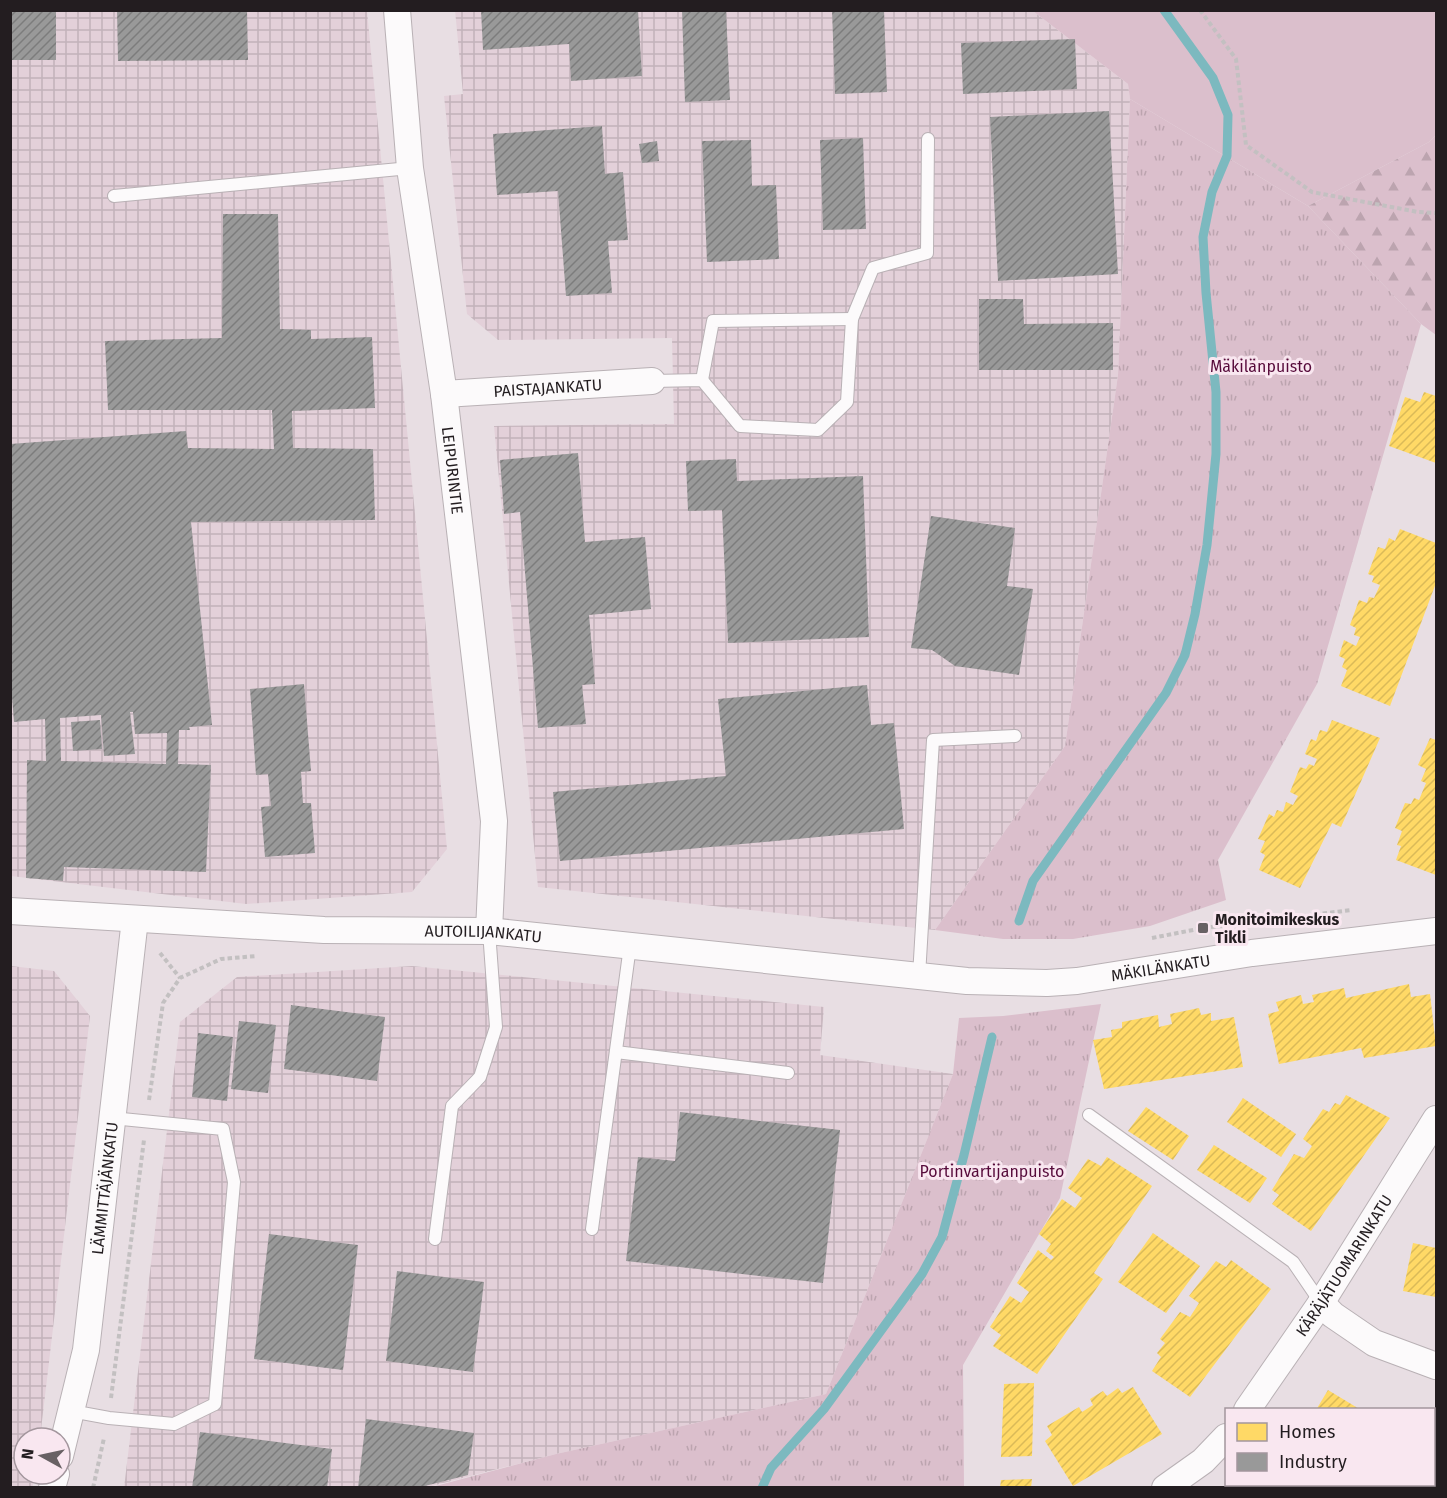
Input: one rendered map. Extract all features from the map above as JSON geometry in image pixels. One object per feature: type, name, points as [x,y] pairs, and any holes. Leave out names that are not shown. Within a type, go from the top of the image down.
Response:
[{"type":"street","name":"LEIPURINTIE","points":[[397,10],[410,168],[444,394],[494,821],[489,931]]},
{"type":"street","name":"PAISTAJANKATU","points":[[444,394],[652,381]]},
{"type":"street","name":"AUTOILIJANKATU","points":[[10,911],[324,930],[489,931],[956,980]]},
{"type":"street","name":"LÄMMITTÄJÄNKATU","points":[[67,1426],[86,1350],[135,919]]},
{"type":"street","name":"MÄKILÄNKATU","points":[[956,980],[1047,983],[1077,981],[1252,953],[1437,931]]},
{"type":"street","name":"KÄRÄJÄTUOMARINKATU","points":[[1247,1408],[1321,1303],[1437,1119]]},
{"type":"street","points":[[1321,1303],[1333,1315],[1374,1343],[1437,1366]]},
{"type":"street","points":[[1165,1488],[1203,1461],[1225,1439]]},
{"type":"lane","points":[[702,380],[740,426],[818,430],[848,402],[852,319],[873,268],[927,253],[928,139]]},
{"type":"lane","points":[[114,196],[410,168]]},
{"type":"lane","points":[[702,380],[713,321],[852,319]]},
{"type":"lane","points":[[652,381],[702,380]]},
{"type":"lane","points":[[919,976],[933,740],[1015,736]]},
{"type":"lane","points":[[435,1239],[452,1106],[480,1077],[496,1027],[489,931]]},
{"type":"lane","points":[[592,1229],[630,946]]},
{"type":"lane","points":[[616,1052],[788,1073]]},
{"type":"lane","points":[[1089,1115],[1293,1262],[1321,1303]]},
{"type":"lane","points":[[71,1411],[109,1418],[174,1424],[215,1404],[234,1182],[223,1129],[112,1118]]},
{"type":"path","points":[[1200,10],[1236,60],[1246,146],[1312,192],[1418,212],[1437,213]]},
{"type":"path","points":[[93,1488],[109,1418],[163,1003],[180,978]]},
{"type":"shaded area","points":[[455,10],[1033,11],[1128,84],[1130,99],[1118,375],[1065,746],[935,930],[538,887],[494,426],[674,424],[672,338],[498,340],[467,314],[444,96],[463,94]]},
{"type":"shaded area","points":[[11,11],[367,11],[447,849],[412,892],[246,904],[11,876]]},
{"type":"shaded area","points":[[11,966],[54,971],[90,1016],[41,1426],[12,1426],[12,1486],[33,1486],[32,1488],[10,1487]]},
{"type":"shaded area","points":[[412,966],[824,1007],[820,1055],[953,1074],[826,1394],[556,1454],[428,1487],[124,1488],[180,1022],[237,977]]},
{"type":"green space","points":[[1033,11],[1436,11],[1436,135],[1429,142],[1308,206],[1130,99],[1128,84]]},
{"type":"green space","name":"Mäkilänpuisto","points":[[1130,99],[1308,206],[1421,324],[1317,684],[1218,860],[1226,900],[1150,926],[1073,939],[1003,939],[935,930],[1065,746],[1118,375]]},
{"type":"green space","points":[[1436,135],[1436,335],[1421,324],[1308,206],[1429,142]]},
{"type":"green space","name":"Portinvartijanpuisto","points":[[1101,1004],[1060,1198],[963,1365],[964,1487],[428,1488],[556,1454],[826,1394],[953,1074],[959,1018],[1003,1016]]},
{"type":"building: Homes","points":[[1424,392],[1436,396],[1436,463],[1389,446],[1405,397],[1420,402]]},
{"type":"building: Homes","points":[[1400,529],[1436,543],[1436,583],[1390,706],[1341,686],[1347,670],[1342,667],[1345,659],[1339,656],[1344,640],[1356,646],[1360,637],[1354,635],[1356,628],[1350,625],[1359,600],[1367,603],[1369,597],[1374,598],[1380,585],[1372,582],[1374,576],[1368,574],[1378,547],[1385,549],[1389,538],[1395,541]]},
{"type":"building: Homes","points":[[1332,720],[1380,738],[1341,827],[1332,823],[1300,888],[1259,870],[1265,855],[1260,852],[1265,841],[1258,839],[1269,814],[1274,817],[1277,810],[1283,812],[1286,802],[1293,805],[1298,796],[1290,792],[1300,767],[1306,769],[1309,764],[1314,766],[1317,759],[1305,754],[1311,739],[1316,741],[1320,730],[1327,732]]},
{"type":"building: Homes","points":[[1430,738],[1436,740],[1436,875],[1396,860],[1401,846],[1397,845],[1402,831],[1395,828],[1405,803],[1411,804],[1414,798],[1419,800],[1426,783],[1421,781],[1426,769],[1418,765]]},
{"type":"building: Homes","points":[[1409,984],[1411,997],[1430,994],[1436,1046],[1364,1058],[1361,1048],[1279,1064],[1268,1014],[1279,1011],[1276,1002],[1301,995],[1303,1004],[1314,1002],[1312,995],[1344,988],[1346,998]]},
{"type":"building: Homes","points":[[1199,1008],[1201,1015],[1211,1013],[1211,1021],[1234,1017],[1243,1067],[1104,1089],[1093,1040],[1112,1037],[1111,1030],[1122,1028],[1122,1022],[1158,1015],[1159,1027],[1172,1024],[1170,1014]]},
{"type":"building: Homes","points":[[1346,1095],[1390,1118],[1311,1231],[1272,1204],[1279,1195],[1272,1190],[1294,1154],[1304,1158],[1312,1146],[1303,1139],[1323,1109],[1329,1112],[1335,1103],[1340,1105]]},
{"type":"building: Homes","points":[[1243,1098],[1296,1134],[1281,1157],[1227,1122]]},
{"type":"building: Homes","points":[[1146,1107],[1189,1136],[1173,1160],[1128,1131]]},
{"type":"building: Homes","points":[[1214,1145],[1267,1178],[1250,1203],[1197,1170]]},
{"type":"building: Homes","points":[[1107,1157],[1152,1186],[1094,1273],[1103,1279],[1037,1374],[993,1346],[1001,1335],[990,1327],[1010,1296],[1021,1303],[1029,1292],[1017,1283],[1038,1250],[1051,1260],[1054,1257],[1046,1251],[1051,1244],[1039,1234],[1062,1199],[1075,1208],[1082,1198],[1068,1188],[1088,1159],[1101,1166]]},
{"type":"building: Homes","points":[[1153,1233],[1200,1266],[1166,1313],[1118,1282]]},
{"type":"building: Homes","points":[[1413,1243],[1436,1248],[1436,1297],[1403,1291]]},
{"type":"building: Homes","points":[[1231,1260],[1271,1289],[1190,1397],[1152,1371],[1161,1357],[1157,1353],[1165,1343],[1160,1339],[1180,1312],[1190,1317],[1199,1303],[1189,1296],[1216,1261],[1226,1267]]},
{"type":"building: Homes","points":[[1034,1383],[1032,1456],[1001,1457],[1004,1384]]},
{"type":"building: Homes","points":[[1133,1387],[1162,1434],[1073,1486],[1045,1441],[1052,1435],[1047,1426],[1079,1407],[1082,1412],[1093,1405],[1090,1399],[1103,1391],[1107,1396],[1118,1388],[1122,1393]]},
{"type":"building: Homes","points":[[1328,1390],[1358,1408],[1317,1408]]},
{"type":"building: Homes","points":[[1436,1455],[1436,1488],[1397,1488],[1398,1486],[1435,1486]]},
{"type":"building: Homes","points":[[1032,1479],[1031,1488],[1000,1488],[1001,1480]]},
{"type":"building: Homes","points":[[1268,1486],[1322,1486],[1321,1488],[1267,1488]]},
{"type":"building: Industry","points":[[117,10],[247,10],[248,60],[118,61]]},
{"type":"building: Industry","points":[[481,10],[638,10],[642,76],[571,81],[569,44],[483,50]]},
{"type":"building: Industry","points":[[682,10],[726,10],[730,100],[685,102]]},
{"type":"building: Industry","points":[[832,10],[884,10],[887,92],[835,94]]},
{"type":"building: Industry","points":[[10,12],[56,12],[56,60],[10,60]]},
{"type":"building: Industry","points":[[1075,39],[1077,89],[963,94],[961,43]]},
{"type":"building: Industry","points":[[1109,111],[1118,274],[998,281],[990,117]]},
{"type":"building: Industry","points":[[602,126],[605,174],[623,172],[628,240],[608,241],[612,293],[566,296],[558,191],[497,195],[493,134]]},
{"type":"building: Industry","points":[[863,138],[866,229],[823,230],[820,140]]},
{"type":"building: Industry","points":[[751,140],[752,186],[776,185],[779,259],[707,262],[702,141]]},
{"type":"building: Industry","points":[[657,141],[659,161],[642,163],[639,144]]},
{"type":"building: Industry","points":[[223,214],[278,214],[280,329],[311,330],[311,339],[372,337],[375,408],[292,411],[293,448],[373,449],[375,520],[191,522],[212,725],[179,730],[178,764],[211,765],[206,872],[64,867],[63,881],[26,878],[27,760],[46,761],[45,719],[14,722],[10,672],[10,444],[186,431],[188,448],[274,449],[272,410],[108,410],[105,341],[222,338]],"holes":[[[130,712],[133,712],[135,734],[167,733],[166,764],[61,761],[60,718],[101,715],[104,756],[135,754]]]},
{"type":"building: Industry","points":[[979,299],[1023,299],[1024,324],[1113,323],[1113,370],[979,370]]},
{"type":"building: Industry","points":[[578,453],[585,542],[645,537],[651,609],[589,615],[595,684],[582,685],[586,724],[538,728],[520,512],[504,514],[500,460]]},
{"type":"building: Industry","points":[[736,459],[737,481],[863,476],[869,637],[728,643],[722,510],[688,511],[686,461]]},
{"type":"building: Industry","points":[[931,516],[1015,528],[1007,586],[1033,589],[1019,675],[955,666],[932,650],[911,648]]},
{"type":"building: Industry","points":[[304,684],[311,771],[301,772],[303,803],[311,803],[315,853],[265,857],[261,807],[271,806],[268,774],[256,775],[250,689]]},
{"type":"building: Industry","points":[[867,685],[871,725],[894,723],[904,829],[560,861],[553,792],[726,776],[718,699]]},
{"type":"building: Industry","points":[[100,720],[102,749],[73,751],[71,722]]},
{"type":"building: Industry","points":[[291,1005],[385,1017],[377,1081],[284,1069]]},
{"type":"building: Industry","points":[[239,1021],[276,1025],[268,1093],[231,1089]]},
{"type":"building: Industry","points":[[198,1033],[233,1037],[227,1101],[192,1097]]},
{"type":"building: Industry","points":[[680,1112],[840,1130],[823,1283],[626,1261],[638,1157],[675,1161]]},
{"type":"building: Industry","points":[[269,1234],[358,1245],[343,1370],[254,1359]]},
{"type":"building: Industry","points":[[397,1271],[484,1282],[473,1372],[386,1361]]},
{"type":"building: Industry","points":[[366,1419],[474,1433],[468,1475],[417,1488],[358,1488]]},
{"type":"building: Industry","points":[[200,1432],[332,1449],[327,1488],[192,1488]]},
{"type":"waterway","points":[[1019,921],[1033,881],[1166,693],[1185,655],[1207,545],[1216,454],[1216,392],[1203,237],[1212,192],[1227,156],[1228,115],[1213,78],[1164,10]]},
{"type":"waterway","points":[[762,1488],[771,1468],[824,1409],[922,1274],[942,1237],[992,1037]]},
{"type":"place","name":"Monitoimikeskus Tikli","points":[[1203,928]]}]
